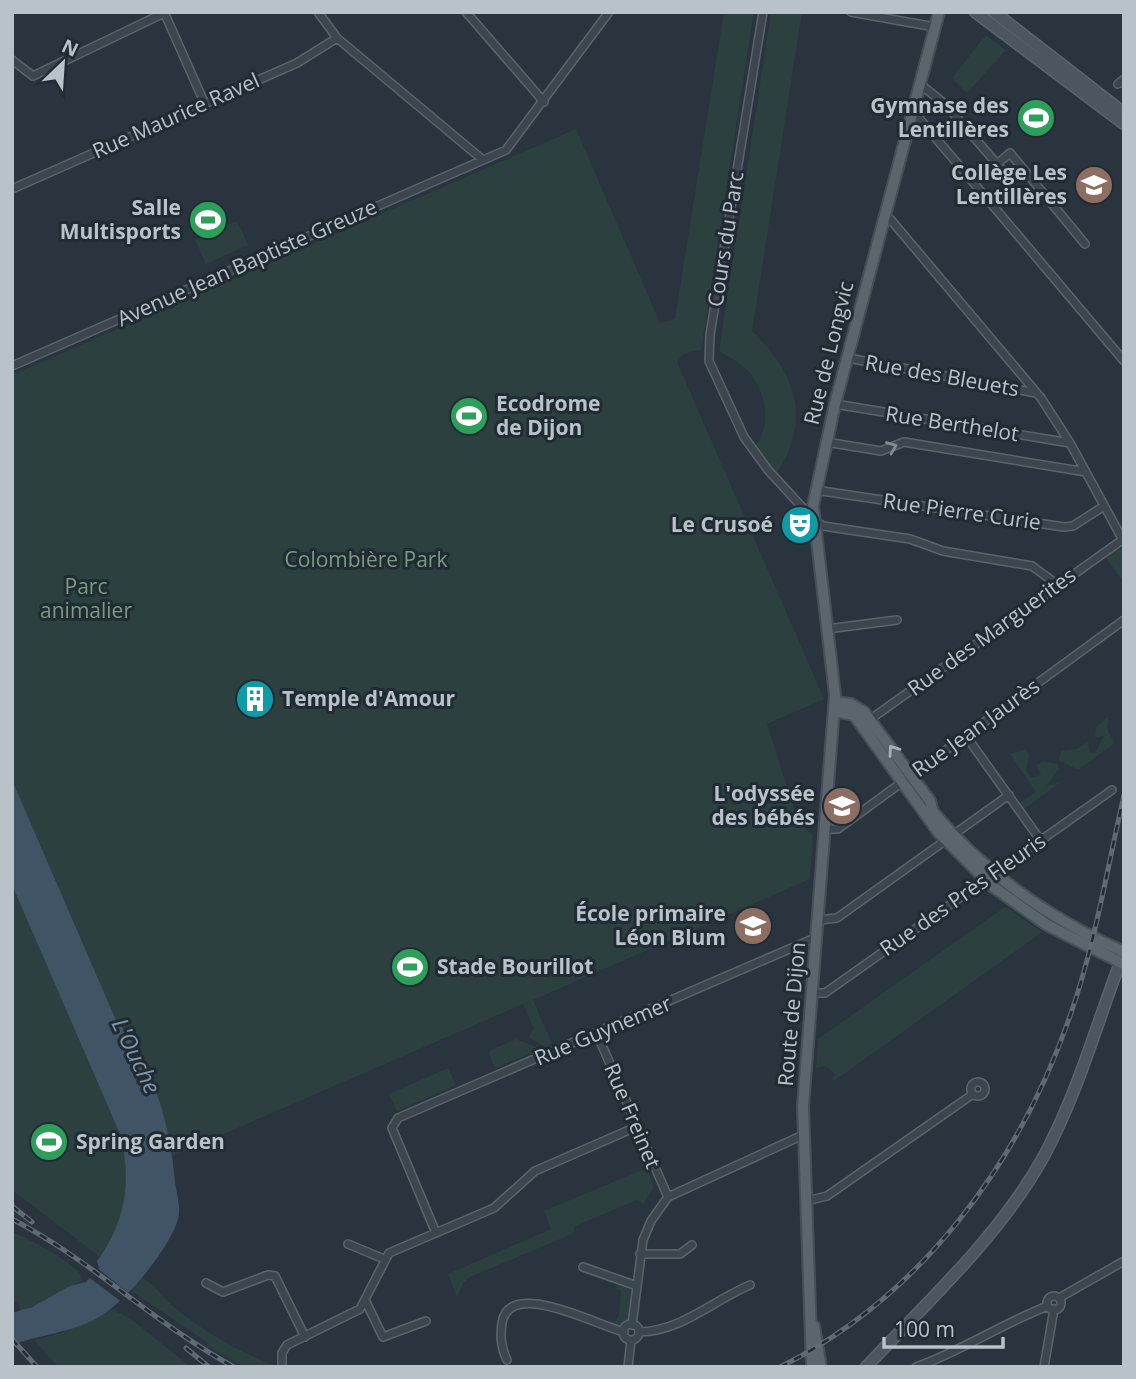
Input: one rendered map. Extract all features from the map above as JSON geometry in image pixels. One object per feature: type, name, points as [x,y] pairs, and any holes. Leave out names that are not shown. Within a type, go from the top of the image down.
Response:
[{"type":"main road","name":"Rue de Longvic","points":[[835,706],[813,519],[815,490],[883,216],[940,12]]},
{"type":"main road","points":[[975,12],[1124,124]]},
{"type":"main road","points":[[994,12],[1124,113]]},
{"type":"main road","points":[[835,706],[866,723],[911,776],[950,837]]},
{"type":"main road","name":"Route de Dijon","points":[[812,1367],[803,1135],[835,706]]},
{"type":"main road","points":[[866,723],[901,783],[990,877],[1032,915],[1123,958],[1066,1112],[1044,1157],[1010,1210],[866,1367]]},
{"type":"main road","points":[[1111,993],[1124,990]]},
{"type":"main road","name":"Route de Dijon","points":[[812,1321],[818,1338],[821,1367]]},
{"type":"street","points":[[318,12],[337,38],[483,160]]},
{"type":"street","points":[[466,12],[544,102]]},
{"type":"street","name":"Avenue Jean Baptiste Greuze","points":[[12,366],[510,146],[609,12]]},
{"type":"street","name":"Cours du Parc","points":[[763,12],[710,335],[709,357],[744,437],[757,457],[813,519]]},
{"type":"street","points":[[851,12],[935,27]]},
{"type":"street","points":[[12,60],[33,76],[164,13],[204,102]]},
{"type":"street","name":"Rue Maurice Ravel","points":[[12,189],[297,63],[337,38]]},
{"type":"street","points":[[920,84],[946,105],[1007,176],[1020,165]]},
{"type":"street","points":[[911,114],[927,127],[1124,361]]},
{"type":"street","points":[[997,164],[1010,153],[1085,244]]},
{"type":"street","points":[[883,216],[891,220],[1037,393],[1070,443],[1123,541]]},
{"type":"street","name":"Rue des Bleuets","points":[[848,358],[1037,393]]},
{"type":"street","name":"Rue Berthelot","points":[[835,404],[1070,443]]},
{"type":"street","points":[[826,442],[881,451],[904,442],[1086,472]]},
{"type":"street","name":"Rue Pierre Curie","points":[[815,490],[1064,527],[1073,526],[1104,506]]},
{"type":"street","points":[[813,519],[823,526],[909,540],[943,551],[1032,566],[1058,585]]},
{"type":"street","name":"Rue des Marguerites","points":[[866,723],[1123,541]]},
{"type":"street","points":[[827,629],[897,620]]},
{"type":"street","name":"Rue Jean Jaurès","points":[[826,829],[838,829],[1124,620]]},
{"type":"street","points":[[966,736],[1041,841]]},
{"type":"street","name":"Rue des Près Fleuris","points":[[813,993],[825,993],[1112,790]]},
{"type":"street","points":[[819,920],[837,918],[1009,795]]},
{"type":"street","name":"Rue Guynemer","points":[[436,1233],[392,1128],[398,1118],[817,937]]},
{"type":"street","name":"Rue Freinet","points":[[597,1034],[668,1197]]},
{"type":"street","points":[[806,1202],[827,1196],[973,1094]]},
{"type":"street","points":[[282,1363],[287,1345],[353,1314],[366,1302],[389,1253],[494,1208],[536,1171],[636,1127]]},
{"type":"street","points":[[624,1332],[632,1325],[640,1254],[646,1230],[668,1197],[681,1188],[803,1135]]},
{"type":"street","points":[[348,1244],[384,1259]]},
{"type":"street","points":[[640,1254],[680,1254],[692,1245]]},
{"type":"street","points":[[916,1367],[952,1354],[1031,1311],[1060,1304],[1059,1298],[1124,1261]]},
{"type":"street","points":[[583,1268],[636,1286]]},
{"type":"street","points":[[206,1283],[223,1292],[268,1275],[275,1276],[305,1337]]},
{"type":"street","points":[[632,1325],[639,1332],[651,1332],[692,1318],[731,1293],[750,1285]]},
{"type":"street","points":[[366,1302],[383,1337],[426,1321]]},
{"type":"street","points":[[507,1360],[500,1346],[502,1321],[509,1308],[524,1302],[540,1303],[624,1332],[631,1340]]},
{"type":"street","points":[[1044,1367],[1051,1307]]},
{"type":"street","points":[[628,1367],[631,1340],[639,1332]]},
{"type":"green space","name":"Colombière Park","points":[[724,12],[754,12],[701,350],[684,353],[677,362],[824,699],[767,724],[798,822],[813,836],[810,879],[533,1000],[552,1044],[546,1047],[528,1037],[534,1029],[523,1004],[173,1156],[164,1118],[145,1066],[115,1018],[12,780],[12,375],[576,129],[660,323],[675,319]]},
{"type":"green space","points":[[771,12],[802,12],[752,331],[779,363],[794,397],[794,433],[777,472],[754,447],[764,429],[765,418],[765,407],[758,387],[744,367],[719,351]]},
{"type":"green space","points":[[986,35],[1006,50],[967,93],[952,78]]},
{"type":"green space","points":[[237,221],[248,245],[206,264],[195,240]]},
{"type":"green space","points":[[1117,546],[1124,551],[1124,582],[1104,556]]},
{"type":"green space","points":[[1109,716],[1107,730],[1115,743],[1078,770],[1059,760],[1061,751],[1077,749],[1088,741],[1089,752],[1095,753],[1104,736],[1095,737],[1096,727]]},
{"type":"green space","points":[[1026,749],[1029,754],[1026,770],[1031,778],[1041,775],[1036,766],[1043,761],[1057,764],[1059,769],[1046,787],[1062,781],[1024,809],[1020,803],[1036,792],[1010,754]]},
{"type":"green space","points":[[12,885],[120,1134],[124,1150],[125,1198],[116,1229],[100,1257],[12,1190]]},
{"type":"green space","points":[[1005,907],[1042,932],[834,1081],[832,1078],[836,1075],[826,1066],[816,1068],[818,1039]]},
{"type":"green space","points":[[516,1039],[541,1049],[495,1068],[489,1054],[491,1050]]},
{"type":"green space","points":[[448,1068],[456,1085],[397,1111],[389,1094]]},
{"type":"green space","points":[[647,1168],[654,1187],[643,1204],[637,1200],[575,1226],[572,1234],[470,1277],[463,1283],[457,1297],[448,1274],[551,1229],[544,1211]]},
{"type":"green space","points":[[12,1232],[63,1260],[73,1267],[83,1280],[21,1312],[18,1301],[12,1303]]},
{"type":"green space","points":[[141,1277],[173,1306],[210,1333],[249,1355],[278,1367],[245,1367],[207,1346],[208,1343],[130,1290]]},
{"type":"green space","points":[[617,1283],[631,1290],[628,1320],[620,1326],[607,1322],[615,1321],[619,1315],[621,1291],[615,1289]]},
{"type":"green space","points":[[112,1309],[131,1319],[191,1367],[58,1367],[34,1340],[61,1333]]},
{"type":"water","name":"L'Ouche","points":[[12,780],[115,1018],[140,1055],[157,1095],[169,1137],[179,1214],[176,1226],[159,1255],[112,1308],[80,1326],[12,1345],[12,1313],[32,1307],[70,1286],[86,1282],[99,1269],[97,1261],[115,1231],[120,1216],[126,1167],[120,1134],[12,885]]},
{"type":"pier","points":[[96,1267],[131,1295],[123,1303],[87,1276]]},
{"type":"railway","points":[[780,1367],[831,1338],[878,1303],[921,1264],[959,1220],[993,1173],[1023,1123],[1049,1070],[1070,1016],[1094,934],[1124,795]]},
{"type":"railway","points":[[12,1206],[32,1222]]},
{"type":"railway","points":[[12,1219],[69,1253],[177,1332],[234,1367]]},
{"type":"railway","points":[[12,1339],[37,1367]]},
{"type":"railway","points":[[186,1348],[209,1367]]},
{"type":"place","name":"Gymnase des Lentillères","points":[[1036,118]]},
{"type":"place","name":"Collège Les Lentillères","points":[[1094,185]]},
{"type":"place","name":"Salle Multisports","points":[[208,220]]},
{"type":"place","name":"Ecodrome de Dijon","points":[[469,416]]},
{"type":"place","name":"Le Crusoé","points":[[800,525]]},
{"type":"place","name":"Temple d'Amour","points":[[255,699]]},
{"type":"place","name":"L'odyssée des bébés","points":[[842,806]]},
{"type":"place","name":"École primaire Léon Blum","points":[[753,926]]},
{"type":"place","name":"Stade Bourillot","points":[[410,967]]},
{"type":"place","name":"Spring Garden","points":[[49,1142]]},
{"type":"park label","name":"Parc animalier","points":[[86,599]]}]
